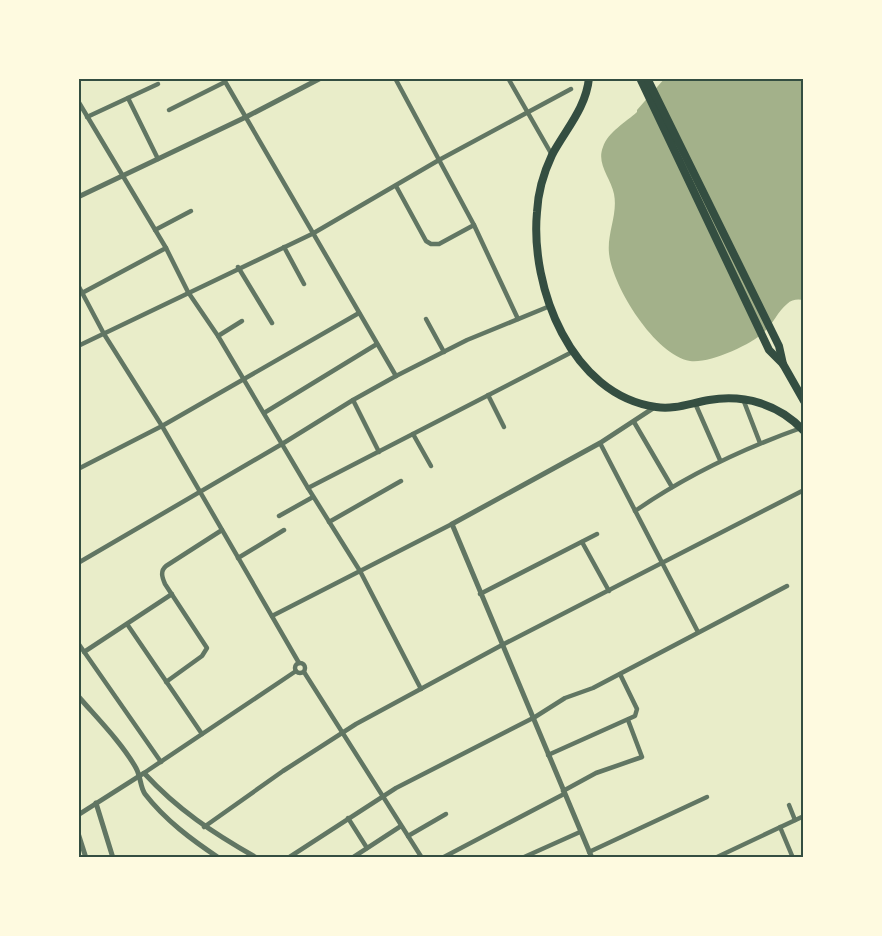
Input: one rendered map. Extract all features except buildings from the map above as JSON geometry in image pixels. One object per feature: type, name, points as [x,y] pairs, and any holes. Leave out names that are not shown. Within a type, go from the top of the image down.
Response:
[{"type":"highway","points":[[640,78],[769,350],[783,366],[804,401]]},
{"type":"highway","points":[[647,78],[779,346],[783,366]]},
{"type":"highway","points":[[590,79],[582,106],[552,155],[540,192],[536,231],[538,261],[549,306],[573,351],[592,374],[614,392],[627,399],[655,407],[675,408],[722,398],[743,399],[763,403],[781,412],[803,429]]},
{"type":"street","points":[[307,78],[311,84]]},
{"type":"street","points":[[78,197],[246,117],[321,78]]},
{"type":"street","points":[[395,78],[474,225],[518,319]]},
{"type":"street","points":[[508,78],[552,155]]},
{"type":"street","points":[[169,110],[224,80],[396,376]]},
{"type":"street","points":[[87,117],[158,84]]},
{"type":"street","points":[[78,346],[238,267],[312,234],[440,160],[571,89]]},
{"type":"street","points":[[128,98],[158,159]]},
{"type":"street","points":[[78,101],[189,292],[360,571],[421,688]]},
{"type":"street","points":[[396,186],[426,241],[430,244],[439,244],[474,225]]},
{"type":"street","points":[[155,230],[191,211]]},
{"type":"street","points":[[284,247],[304,284]]},
{"type":"street","points":[[82,293],[165,248]]},
{"type":"street","points":[[238,267],[272,323]]},
{"type":"street","points":[[78,285],[104,334],[162,426],[299,663],[304,665],[304,672],[423,858]]},
{"type":"street","points":[[78,563],[282,444],[352,400],[444,352],[549,306]]},
{"type":"street","points":[[78,469],[162,426],[359,313]]},
{"type":"street","points":[[426,319],[444,352]]},
{"type":"street","points":[[218,336],[242,321]]},
{"type":"street","points":[[264,413],[377,344]]},
{"type":"street","points":[[308,488],[573,351]]},
{"type":"street","points":[[488,395],[504,427]]},
{"type":"street","points":[[743,399],[759,443]]},
{"type":"street","points":[[352,400],[379,452]]},
{"type":"street","points":[[695,403],[720,460]]},
{"type":"street","points":[[272,616],[452,524],[600,443],[655,407]]},
{"type":"street","points":[[634,422],[672,487]]},
{"type":"street","points":[[635,511],[720,460],[759,443],[803,429]]},
{"type":"street","points":[[413,434],[431,466]]},
{"type":"street","points":[[600,443],[698,632]]},
{"type":"street","points":[[329,522],[401,481]]},
{"type":"street","points":[[204,827],[342,732],[502,645],[804,490]]},
{"type":"street","points":[[279,516],[314,497]]},
{"type":"street","points":[[452,524],[590,855],[707,797]]},
{"type":"street","points":[[166,682],[202,656],[207,648],[162,577],[164,568],[222,530]]},
{"type":"street","points":[[238,558],[284,531]]},
{"type":"street","points":[[480,594],[597,534]]},
{"type":"street","points":[[582,542],[609,591]]},
{"type":"street","points":[[288,858],[382,795],[533,718],[565,698],[593,688],[787,586]]},
{"type":"street","points":[[84,652],[172,594]]},
{"type":"street","points":[[127,624],[202,734]]},
{"type":"street","points":[[78,643],[161,762]]},
{"type":"street","points":[[296,671],[295,666],[299,663]]},
{"type":"street","points":[[78,815],[296,671],[304,672]]},
{"type":"street","points":[[548,755],[635,716],[637,711],[620,674]]},
{"type":"street","points":[[78,696],[142,774],[173,803],[204,827],[257,858]]},
{"type":"street","points":[[442,858],[596,773],[642,757],[628,720]]},
{"type":"street","points":[[142,774],[143,791],[153,803],[199,845],[219,858]]},
{"type":"street","points":[[96,803],[113,858]]},
{"type":"street","points":[[789,805],[795,820]]},
{"type":"street","points":[[408,836],[446,814]]},
{"type":"street","points":[[715,858],[804,816]]},
{"type":"street","points":[[348,818],[367,848]]},
{"type":"street","points":[[352,858],[401,826]]},
{"type":"street","points":[[780,827],[793,858]]},
{"type":"street","points":[[522,858],[532,856],[580,832]]},
{"type":"street","points":[[78,833],[86,858]]},
{"type":"shaded area","points":[[665,78],[804,78],[804,300],[789,302],[758,337],[729,353],[707,360],[690,361],[677,356],[650,333],[618,283],[609,253],[615,201],[601,153],[609,137],[637,112]]}]
